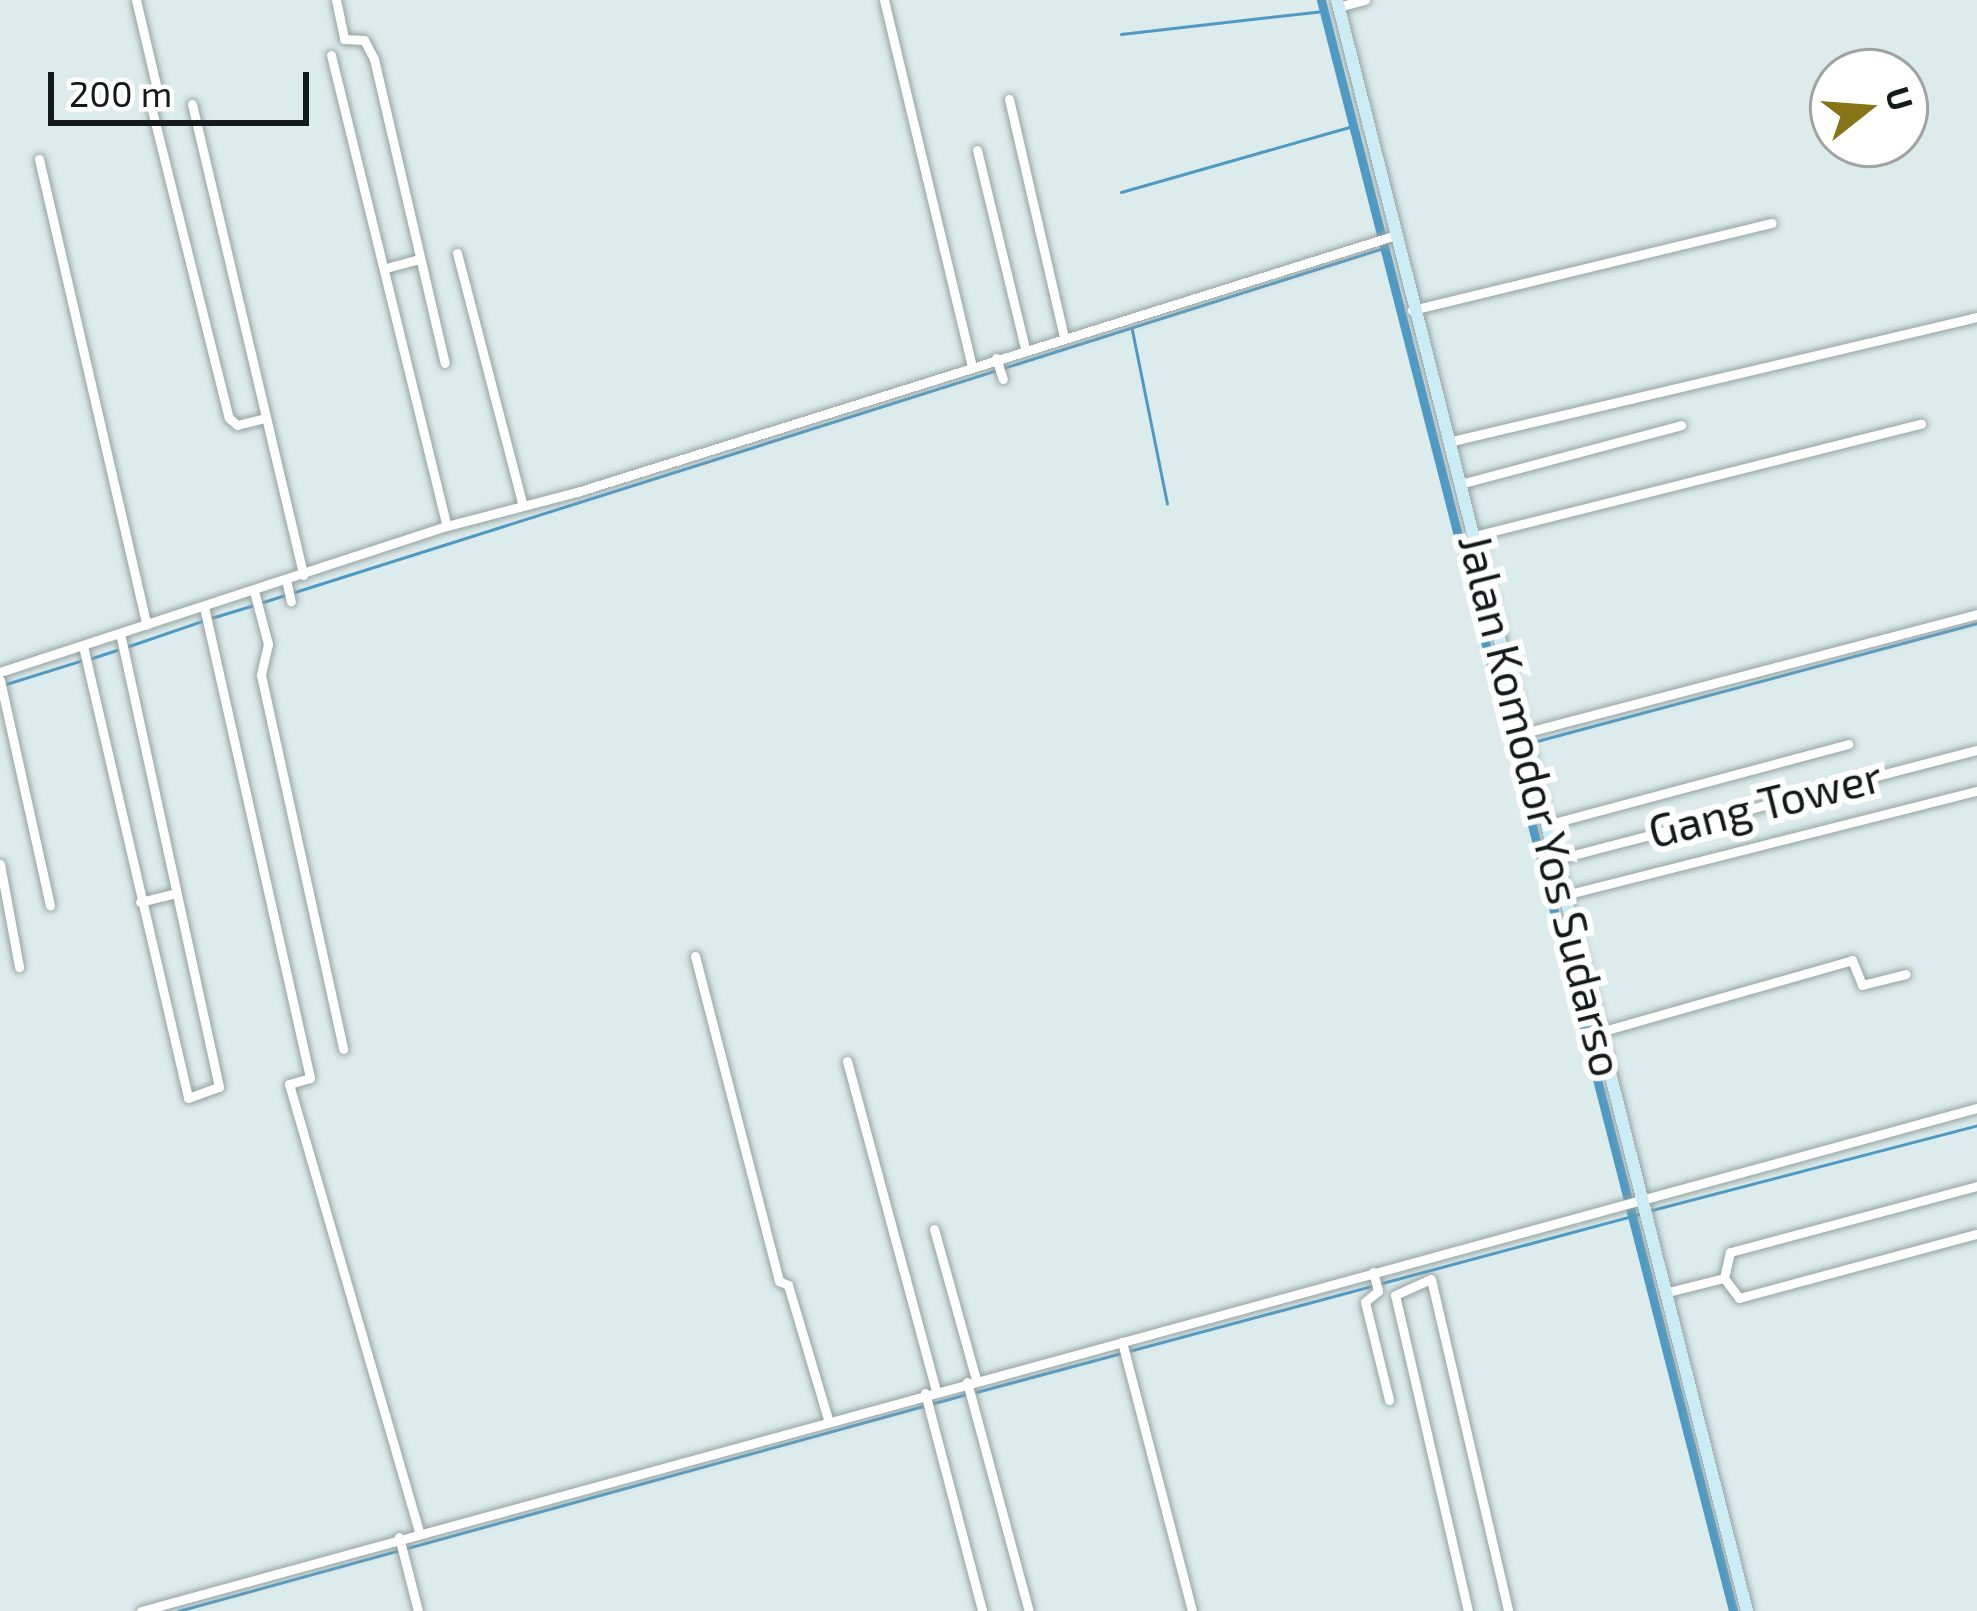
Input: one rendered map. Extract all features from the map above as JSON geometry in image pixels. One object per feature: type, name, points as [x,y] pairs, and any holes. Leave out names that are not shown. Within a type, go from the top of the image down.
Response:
[{"type":"street","points":[[136,0],[158,93],[152,110],[229,418],[237,425],[266,418]]},
{"type":"street","points":[[336,0],[344,39],[364,40],[374,59],[445,364]]},
{"type":"street","points":[[884,0],[972,366]]},
{"type":"street","points":[[1337,4],[1365,0]]},
{"type":"street","name":"Jalan Komodor Yos Sudarso","points":[[1337,4],[1747,1611]]},
{"type":"street","points":[[331,55],[447,526]]},
{"type":"street","points":[[1009,99],[1064,337]]},
{"type":"street","points":[[192,104],[303,575]]},
{"type":"street","points":[[977,150],[1025,348]]},
{"type":"street","points":[[39,158],[147,625]]},
{"type":"street","points":[[1412,310],[1772,223]]},
{"type":"street","points":[[50,907],[1,681],[122,644],[147,625],[206,615],[255,594],[289,592],[303,575],[447,526],[972,366],[1000,369],[1025,348],[1393,236]]},
{"type":"street","points":[[457,253],[523,506]]},
{"type":"street","points":[[386,268],[420,259]]},
{"type":"street","points":[[1448,442],[1977,317]]},
{"type":"street","points":[[1474,536],[1921,424]]},
{"type":"street","points":[[1460,484],[1681,425]]},
{"type":"street","points":[[255,594],[268,644],[261,676],[343,1049]]},
{"type":"street","points":[[1525,740],[1977,614]]},
{"type":"street","points":[[206,615],[310,1078],[289,1084],[419,1532]]},
{"type":"street","points":[[85,655],[188,1097],[219,1087],[122,644]]},
{"type":"street","points":[[1546,825],[1848,744]]},
{"type":"street","name":"Gang Tower","points":[[1554,860],[1977,750]]},
{"type":"street","points":[[1564,895],[1976,790]]},
{"type":"street","points":[[0,864],[19,967]]},
{"type":"street","points":[[140,902],[176,893]]},
{"type":"street","points":[[695,956],[779,1281],[788,1285],[828,1419]]},
{"type":"street","points":[[1600,1032],[1852,960],[1862,986],[1906,974]]},
{"type":"street","points":[[847,1061],[982,1611]]},
{"type":"street","points":[[141,1611],[181,1605],[419,1532],[828,1419],[1123,1349],[1418,1262],[1977,1108]]},
{"type":"street","points":[[1977,1186],[1730,1252],[1724,1278],[1739,1298],[1977,1234]]},
{"type":"street","points":[[934,1229],[1029,1611]]},
{"type":"street","points":[[1418,1262],[1422,1279]]},
{"type":"street","points":[[1375,1278],[1365,1302],[1389,1400]]},
{"type":"street","points":[[1664,1293],[1724,1278]]},
{"type":"street","points":[[1422,1279],[1395,1294],[1468,1611]]},
{"type":"street","points":[[1422,1279],[1436,1285],[1508,1611]]},
{"type":"street","points":[[1123,1349],[1192,1611]]},
{"type":"street","points":[[399,1539],[418,1611]]},
{"type":"waterway","points":[[1321,0],[1733,1611]]},
{"type":"waterway","points":[[1121,34],[1324,11]]},
{"type":"waterway","points":[[1121,192],[1352,126]]},
{"type":"waterway","points":[[263,602],[1383,248]]},
{"type":"waterway","points":[[1132,330],[1167,504]]},
{"type":"waterway","points":[[211,618],[254,605]]},
{"type":"waterway","points":[[126,647],[202,621]]},
{"type":"waterway","points":[[1533,742],[1977,623]]},
{"type":"waterway","points":[[92,658],[117,650]]},
{"type":"waterway","points":[[6,684],[83,660]]},
{"type":"waterway","points":[[1648,1211],[1977,1125]]},
{"type":"waterway","points":[[1382,1283],[1639,1214]]},
{"type":"waterway","points":[[976,1392],[1372,1286]]},
{"type":"waterway","points":[[178,1611],[967,1394]]}]
